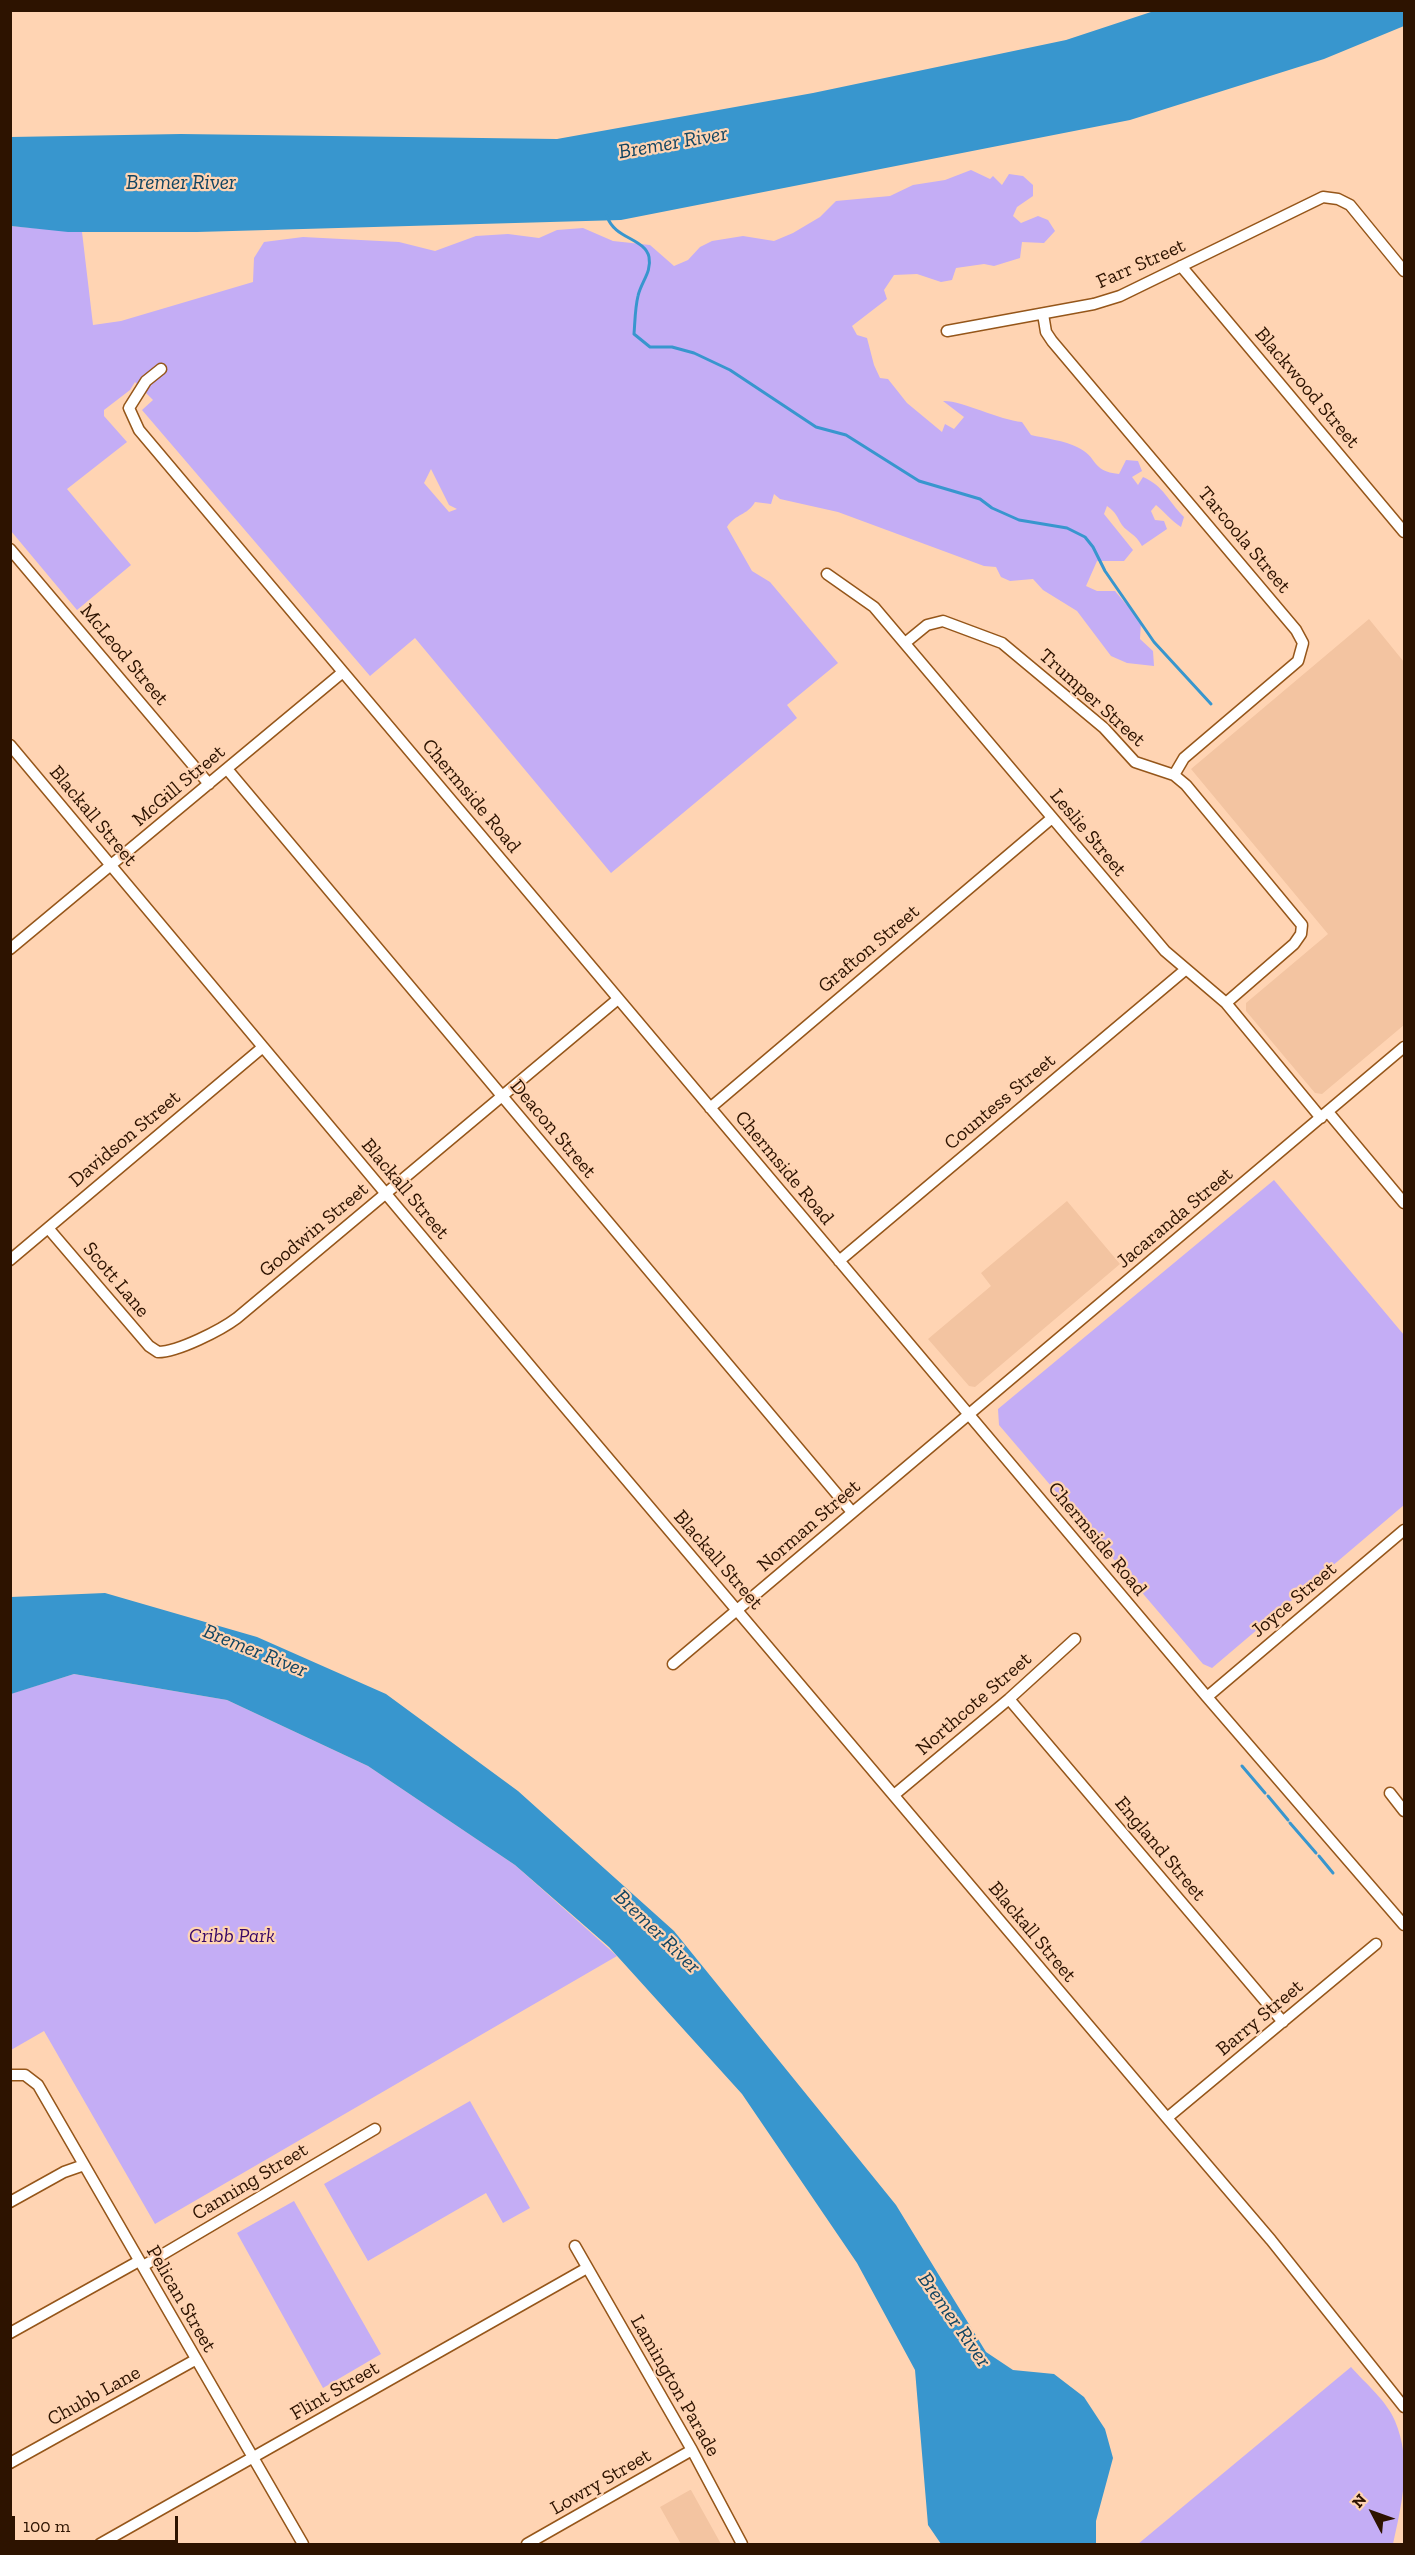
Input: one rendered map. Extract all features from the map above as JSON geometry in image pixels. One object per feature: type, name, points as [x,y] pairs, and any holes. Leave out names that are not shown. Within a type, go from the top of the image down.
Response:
[{"type":"street","name":"Farr Street","points":[[947,331],[1043,314],[1120,296],[1323,197],[1338,199],[1350,205],[1404,271]]},
{"type":"street","name":"Blackwood Street","points":[[1181,266],[1404,532]]},
{"type":"street","name":"Tarcoola Street","points":[[1043,314],[1046,332],[1052,341],[1296,630],[1303,643],[1298,661],[1186,756],[1174,775]]},
{"type":"street","name":"Chermside Road","points":[[160,369],[146,381],[129,408],[139,430],[968,1415],[1404,1925]]},
{"type":"street","name":"McLeod Street","points":[[10,549],[209,784]]},
{"type":"street","name":"Leslie Street","points":[[827,574],[874,607],[1164,951],[1226,1003],[1404,1203]]},
{"type":"street","name":"Trumper Street","points":[[905,643],[927,625],[938,621],[996,640],[1104,728],[1135,762],[1174,775],[1186,785],[1298,918],[1302,930],[1294,944],[1226,1003]]},
{"type":"street","name":"McGill Street","points":[[10,949],[343,672]]},
{"type":"street","name":"Blackall Street","points":[[10,745],[386,1194],[1249,2213],[1402,2402]]},
{"type":"street","name":"Deacon Street","points":[[227,769],[852,1512]]},
{"type":"street","name":"Grafton Street","points":[[710,1108],[1052,818]]},
{"type":"street","name":"Countess Street","points":[[839,1261],[1185,970]]},
{"type":"street","name":"Goodwin Street","points":[[158,1352],[197,1339],[232,1321],[618,999]]},
{"type":"street","name":"Davidson Street","points":[[10,1260],[262,1047]]},
{"type":"street","name":"Jacaranda Street","points":[[968,1415],[1404,1047]]},
{"type":"street","name":"Scott Lane","points":[[48,1228],[149,1346],[158,1352]]},
{"type":"street","name":"Norman Street","points":[[673,1664],[968,1415]]},
{"type":"street","name":"Joyce Street","points":[[1207,1697],[1404,1530]]},
{"type":"street","name":"Northcote Street","points":[[894,1795],[1009,1699],[1075,1639]]},
{"type":"street","name":"England Street","points":[[1009,1699],[1283,2022]]},
{"type":"street","points":[[1390,1793],[1404,1811]]},
{"type":"street","name":"Barry Street","points":[[1167,2118],[1376,1944]]},
{"type":"street","name":"Pelican Street","points":[[10,2076],[25,2075],[37,2083],[303,2544]]},
{"type":"street","name":"Canning Street","points":[[10,2333],[141,2264],[375,2129]]},
{"type":"street","points":[[10,2202],[64,2172],[84,2165]]},
{"type":"street","name":"Lamington Parade","points":[[575,2247],[692,2450],[742,2544]]},
{"type":"street","name":"Flint Street","points":[[100,2544],[587,2268]]},
{"type":"street","name":"Chubb Lane","points":[[10,2463],[195,2360]]},
{"type":"street","name":"Lowry Street","points":[[528,2544],[692,2450]]},
{"type":"shaded area","points":[[1369,619],[1404,662],[1404,1025],[1322,1094],[1315,1093],[1246,1011],[1246,1003],[1328,934],[1191,769]]},
{"type":"shaded area","points":[[1067,1201],[1120,1264],[975,1387],[969,1386],[928,1339],[991,1286],[981,1273]]},
{"type":"shaded area","points":[[690,2490],[721,2544],[681,2544],[660,2507]]},
{"type":"green space","points":[[971,170],[990,179],[993,176],[1002,185],[1009,174],[1023,176],[1033,185],[1033,196],[1017,207],[1013,216],[1021,223],[1038,216],[1048,220],[1055,231],[1044,243],[1022,242],[1020,258],[994,266],[984,264],[956,268],[952,280],[941,282],[917,274],[894,275],[884,290],[887,299],[852,326],[857,335],[867,338],[880,378],[888,379],[907,403],[942,432],[945,424],[954,429],[964,417],[943,401],[1022,422],[1031,435],[1061,441],[1084,451],[1103,470],[1119,474],[1126,460],[1138,461],[1142,471],[1132,477],[1138,485],[1143,477],[1161,489],[1184,517],[1181,527],[1156,505],[1151,511],[1155,520],[1164,521],[1167,529],[1142,546],[1107,506],[1104,514],[1133,550],[1124,561],[1097,561],[1086,586],[1097,591],[1115,591],[1141,622],[1140,639],[1153,651],[1154,666],[1127,663],[1111,656],[1077,611],[1043,590],[1033,579],[1010,581],[1001,577],[996,567],[984,566],[838,512],[780,499],[774,494],[771,504],[755,502],[749,510],[734,519],[727,527],[752,571],[770,582],[838,663],[787,705],[797,718],[611,873],[415,638],[370,676],[142,410],[153,400],[135,382],[130,390],[104,410],[104,416],[127,442],[67,489],[131,565],[77,610],[11,531],[10,226],[82,232],[93,325],[121,321],[253,282],[254,258],[264,242],[303,237],[399,242],[435,251],[476,236],[508,234],[539,238],[557,230],[583,228],[613,241],[650,245],[674,266],[688,260],[700,247],[712,241],[743,236],[774,241],[820,217],[836,201],[890,196],[913,185],[945,180]],"holes":[[[431,469],[449,505],[457,509],[449,512],[424,483]]]},
{"type":"green space","points":[[1274,1180],[1404,1335],[1404,1505],[1212,1668],[1203,1664],[999,1425],[998,1409]]},
{"type":"green space","name":"Cribb Park","points":[[74,1674],[227,1700],[368,1766],[515,1865],[617,1956],[155,2224],[44,2031],[11,2050],[10,1694]]},
{"type":"green space","points":[[470,2101],[530,2208],[503,2223],[486,2193],[368,2261],[324,2184]]},
{"type":"green space","points":[[294,2201],[381,2354],[323,2388],[237,2233]]},
{"type":"green space","points":[[1351,2367],[1387,2406],[1400,2436],[1404,2482],[1393,2544],[1138,2544]]},
{"type":"water","name":"Bremer River","points":[[1157,10],[1404,11],[1404,26],[1324,59],[1130,120],[621,220],[197,232],[68,232],[11,226],[11,137],[181,134],[557,139],[813,93],[1066,40]]},
{"type":"water","name":"Bremer River","points":[[105,1593],[257,1637],[386,1694],[518,1791],[674,1931],[896,2205],[986,2352],[1013,2370],[1054,2374],[1084,2397],[1105,2429],[1113,2458],[1096,2521],[1096,2544],[941,2544],[928,2525],[915,2370],[857,2263],[742,2094],[609,1947],[515,1865],[368,1766],[227,1700],[74,1674],[11,1694],[11,1597]]},
{"type":"waterway","points":[[607,216],[616,229],[642,246],[649,257],[648,272],[637,301],[634,334],[650,347],[672,347],[694,353],[730,370],[816,427],[846,435],[919,481],[980,499],[992,508],[1019,520],[1067,528],[1085,537],[1093,547],[1105,571],[1154,642],[1211,704]]},
{"type":"waterway","points":[[1242,1766],[1265,1793]]},
{"type":"waterway","points":[[1268,1796],[1288,1820]]},
{"type":"waterway","points":[[1290,1823],[1316,1853]]},
{"type":"waterway","points":[[1319,1856],[1333,1873]]}]
